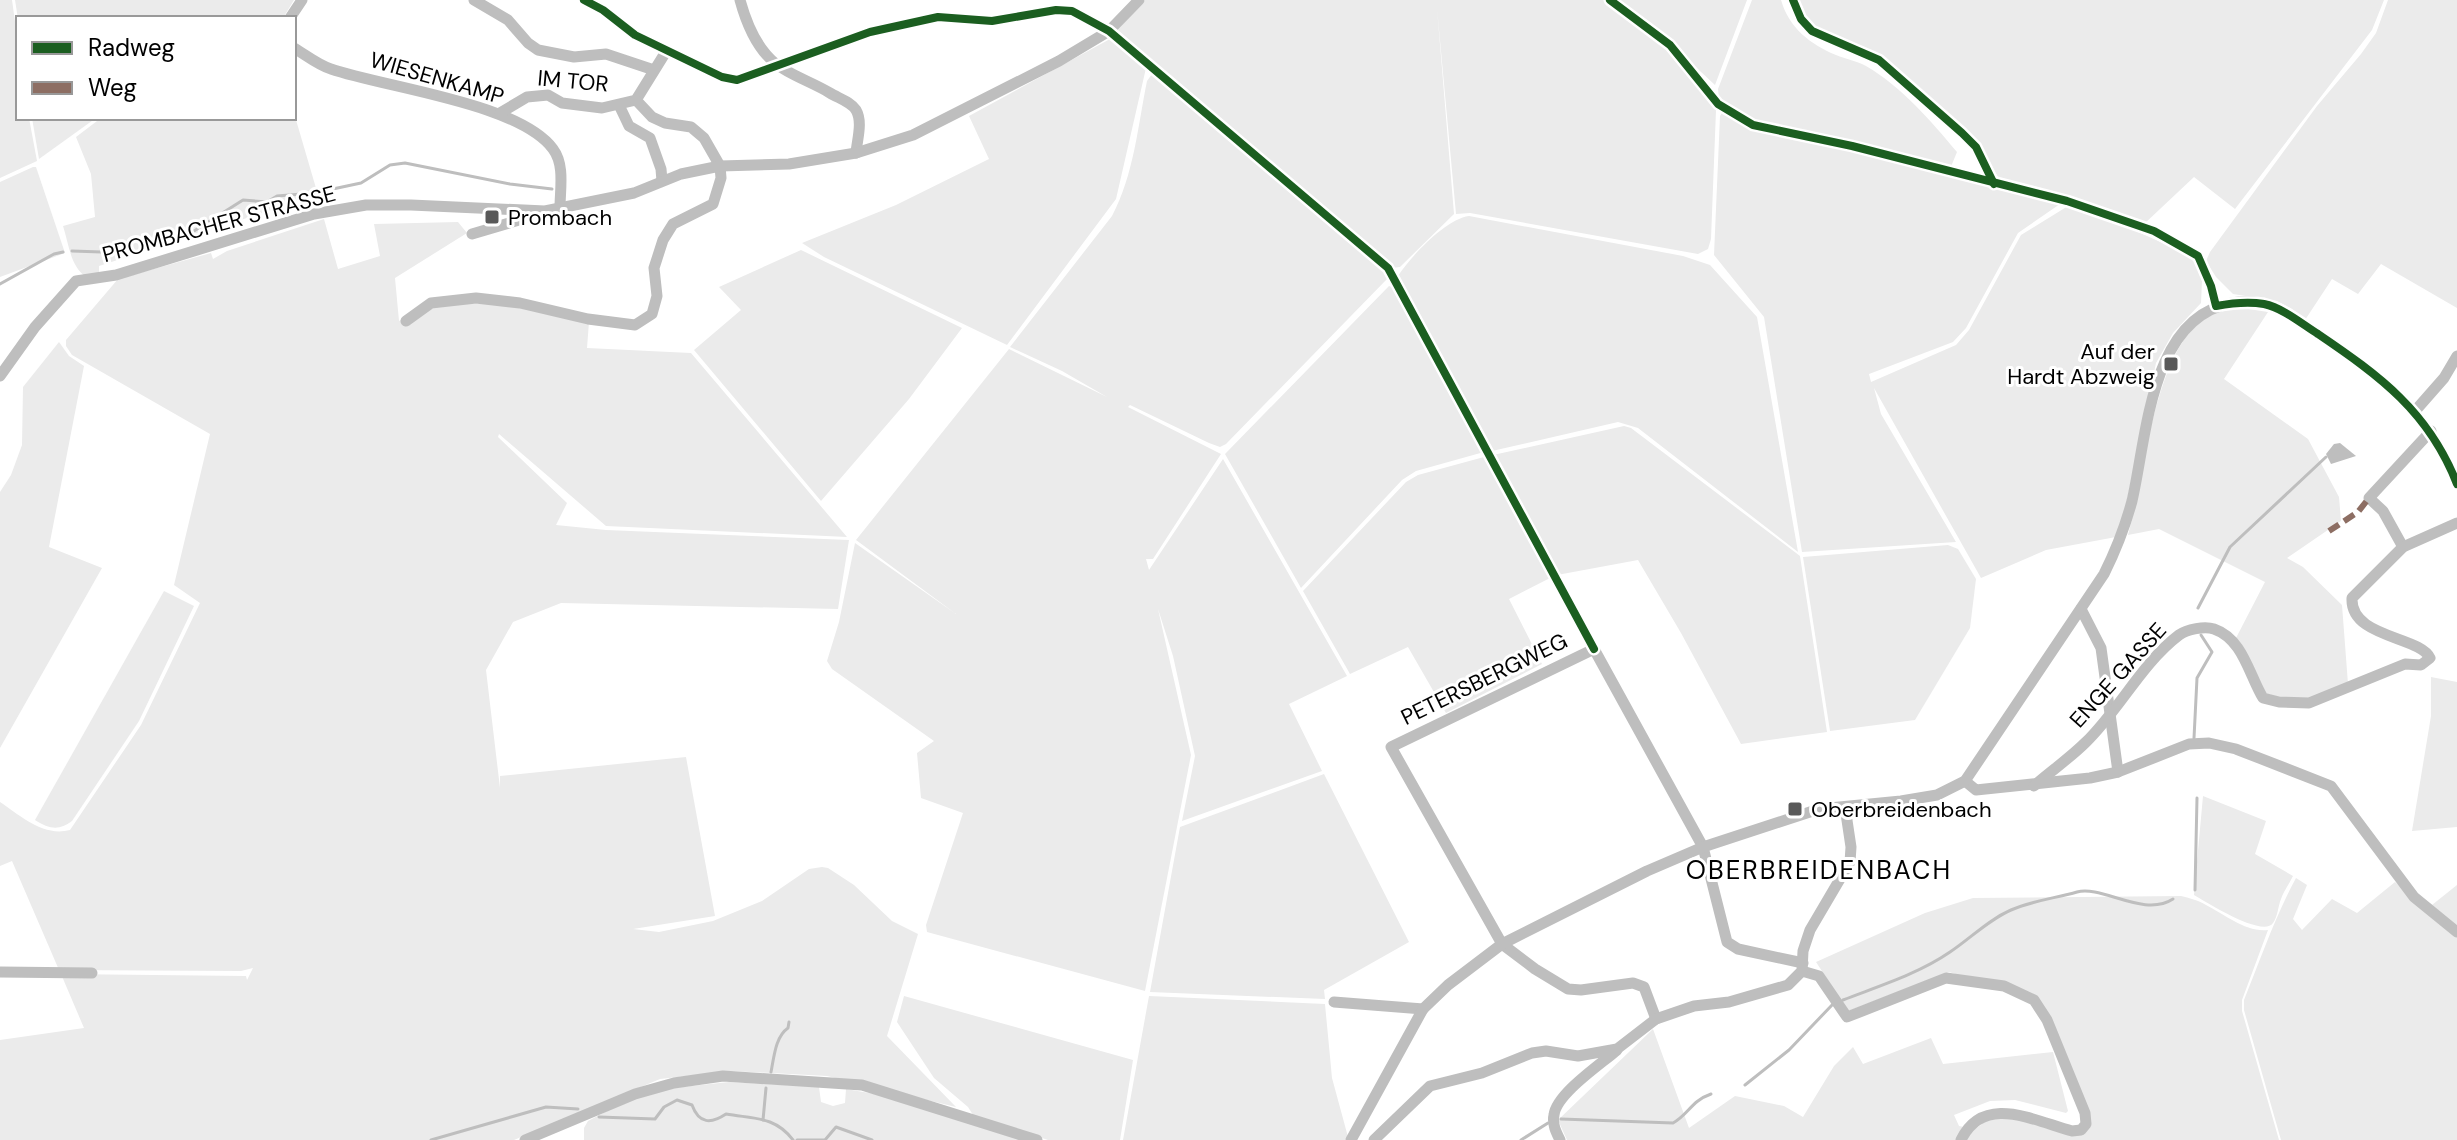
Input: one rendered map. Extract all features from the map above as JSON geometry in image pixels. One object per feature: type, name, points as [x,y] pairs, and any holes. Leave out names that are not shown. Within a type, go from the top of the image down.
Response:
[{"type":"street","points":[[474,0],[508,20],[538,50],[574,57],[606,54],[654,70]]},
{"type":"street","points":[[584,0],[603,10],[635,35],[722,77],[737,80],[870,32],[938,17],[992,21],[1056,10],[1072,11],[1109,31],[1388,268],[1594,649]]},
{"type":"street","points":[[740,0],[745,19],[759,45],[776,64],[812,82],[857,112],[856,153]]},
{"type":"street","name":"PROMBACHER STRASSE","points":[[0,376],[35,327],[76,281],[116,275],[314,214],[366,205],[530,211],[560,208],[634,193],[662,181],[720,166],[789,164],[856,153],[913,135],[1059,61],[1109,31],[1139,0]]},
{"type":"street","points":[[1610,0],[1670,45],[1718,104],[1753,125],[1852,146],[2067,201],[2154,231],[2198,256],[2216,306]]},
{"type":"street","points":[[1793,0],[1801,19],[1812,31],[1879,60],[1962,133],[1976,147],[1994,184]]},
{"type":"street","name":"WIESENKAMP","points":[[296,49],[328,68],[500,113],[540,135],[555,151],[561,165],[560,208]]},
{"type":"street","name":"IM TOR","points":[[500,113],[527,97],[548,95],[562,103],[602,108],[636,100],[667,50]]},
{"type":"street","points":[[406,321],[431,303],[476,298],[520,303],[588,319],[635,325],[652,314],[657,296],[654,268],[663,240],[673,224],[713,204],[721,178],[720,166],[698,132],[691,127],[665,123],[652,117],[636,100]]},
{"type":"street","points":[[619,105],[629,126],[650,138],[662,181]]},
{"type":"street","points":[[472,234],[519,220],[530,211]]},
{"type":"street","points":[[1351,1140],[1423,1009],[1448,985],[1502,944],[1647,871],[1703,847],[1799,814],[1937,795],[1965,781],[2104,574],[2122,537],[2153,400],[2175,339],[2196,318],[2216,306],[2240,302],[2268,305],[2295,319],[2356,361],[2415,411],[2446,455],[2457,484]]},
{"type":"street","points":[[2415,411],[2444,378],[2457,356]]},
{"type":"street","points":[[2431,431],[2369,498],[2383,511],[2403,547],[2457,523]]},
{"type":"street","name":"ENGE GASSE","points":[[2034,786],[2086,742],[2163,650],[2181,633],[2193,629],[2213,628],[2228,637],[2240,649],[2263,698],[2279,702],[2309,703],[2405,664],[2421,665],[2430,658],[2422,647],[2391,638],[2356,617],[2352,608],[2352,598],[2403,547]]},
{"type":"street","points":[[2081,609],[2101,648],[2118,772]]},
{"type":"street","name":"PETERSBERGWEG","points":[[1502,944],[1391,747],[1594,649],[1703,847],[1727,942],[1738,949],[1802,967]]},
{"type":"street","points":[[1965,781],[1976,790],[2034,786],[2118,772],[2189,744],[2209,743],[2251,754],[2331,786],[2414,897],[2457,932]]},
{"type":"street","points":[[1560,1140],[1553,1124],[1554,1111],[1560,1099],[1656,1019],[1694,1006],[1729,1002],[1788,985],[1802,967],[1803,951],[1810,930],[1850,862],[1845,807]]},
{"type":"street","points":[[1502,944],[1568,989],[1633,983],[1644,987],[1656,1019]]},
{"type":"street","points":[[1802,967],[1819,976],[1847,1017],[1946,978],[2004,986],[2034,1000],[2047,1020],[2085,1113],[2086,1124],[2081,1130],[2072,1131],[2001,1112],[1973,1122],[1961,1140]]},
{"type":"street","points":[[0,972],[92,973]]},
{"type":"street","points":[[1334,1002],[1423,1009]]},
{"type":"street","points":[[1374,1140],[1430,1086],[1482,1073],[1532,1053],[1546,1051],[1578,1056],[1617,1049]]},
{"type":"street","points":[[525,1140],[635,1094],[674,1083],[723,1076],[862,1085],[1037,1140]]},
{"type":"shaded area","points":[[0,0],[12,0],[16,29],[16,120],[29,120],[37,161],[0,178]]},
{"type":"shaded area","points":[[15,0],[294,0],[284,16],[18,16]]},
{"type":"shaded area","points":[[1145,0],[1747,0],[1715,85],[1656,30],[1716,110],[1711,239],[1708,249],[1698,254],[1470,213],[1456,214],[1437,8],[1454,214],[1400,267],[1392,268],[1116,32]]},
{"type":"shaded area","points":[[1752,0],[1781,0],[1789,19],[1809,40],[1836,55],[1866,66],[1904,94],[1957,152],[1950,169],[1756,121],[1719,99],[1718,89]]},
{"type":"shaded area","points":[[1797,0],[2384,0],[2372,30],[2235,209],[2194,177],[2143,225],[1999,178],[1989,164],[1887,62],[1819,31],[1806,19]]},
{"type":"shaded area","points":[[2388,0],[2457,0],[2457,308],[2381,264],[2358,294],[2332,279],[2305,320],[2277,301],[2233,294],[2206,261],[2210,252],[2317,106],[2376,33]]},
{"type":"shaded area","points":[[1110,39],[1146,68],[1116,199],[1007,345],[824,257],[802,243],[896,205],[989,159],[969,116]]},
{"type":"shaded area","points":[[1152,74],[1384,268],[1388,278],[1220,447],[1130,405],[1128,407],[1221,454],[1153,559],[1146,559],[1149,570],[1223,459],[1347,676],[1289,704],[1322,771],[1182,821],[1195,756],[1173,656],[1158,609],[1191,755],[1145,991],[927,932],[926,925],[963,813],[921,798],[917,753],[934,741],[832,669],[827,661],[839,622],[855,543],[956,614],[856,540],[1009,349],[1107,397],[1062,371],[1010,347],[1112,216],[1130,167],[1147,81]]},
{"type":"shaded area","points":[[1722,113],[1849,151],[2060,204],[2018,233],[1966,328],[1953,342],[1869,374],[1871,382],[1956,345],[1969,330],[2021,235],[2068,206],[2127,227],[2194,260],[2202,281],[2201,303],[2173,333],[2156,363],[2124,514],[2116,537],[2046,550],[1981,578],[1874,388],[1881,414],[1956,542],[1802,552],[1764,317],[1714,255]]},
{"type":"shaded area","points":[[32,120],[93,120],[39,159]]},
{"type":"shaded area","points":[[98,120],[296,120],[318,195],[99,266],[99,273],[86,277],[76,267],[63,226],[95,217],[91,174],[76,137]]},
{"type":"shaded area","points":[[36,167],[65,253],[0,277],[0,182]]},
{"type":"shaded area","points":[[1469,216],[1683,256],[1710,265],[1757,317],[1798,552],[1638,428],[1618,422],[1492,451],[1398,276],[1440,231]]},
{"type":"shaded area","points":[[324,219],[338,269],[380,256],[374,224],[458,222],[467,233],[395,278],[399,321],[435,305],[497,303],[589,322],[587,348],[691,353],[847,537],[606,526],[499,434],[498,437],[567,503],[556,525],[606,530],[849,540],[838,609],[561,603],[513,622],[486,670],[500,788],[500,776],[686,757],[715,916],[633,929],[659,932],[713,921],[762,901],[809,869],[828,868],[854,885],[892,921],[918,934],[887,1036],[956,1107],[827,1076],[731,1071],[660,1079],[514,1140],[0,1140],[0,1040],[84,1028],[61,974],[246,976],[247,980],[253,968],[241,971],[59,970],[12,861],[0,866],[0,802],[42,828],[70,830],[141,725],[200,603],[174,585],[210,434],[72,355],[66,340],[118,279],[211,253],[213,259],[227,251]]},
{"type":"shaded area","points":[[801,250],[962,328],[909,399],[821,501],[694,350],[741,310],[719,287]]},
{"type":"shaded area","points":[[1389,286],[1484,452],[1416,471],[1402,480],[1301,588],[1225,454]]},
{"type":"shaded area","points":[[2242,308],[2268,312],[2224,379],[2308,439],[2339,497],[2341,521],[2287,558],[2303,567],[2342,605],[2348,684],[2307,699],[2263,693],[2236,638],[2265,582],[2159,529],[2128,535],[2160,393],[2182,342],[2207,318]]},
{"type":"shaded area","points":[[59,342],[69,356],[84,366],[49,547],[102,568],[0,748],[0,492],[11,475],[22,445],[23,387]]},
{"type":"shaded area","points":[[1624,426],[1631,428],[1800,556],[1827,732],[1741,744],[1638,560],[1557,575],[1493,455]]},
{"type":"shaded area","points":[[2340,443],[2356,456],[2331,464],[2326,454],[2334,444]]},
{"type":"shaded area","points":[[1484,457],[1552,577],[1509,599],[1542,664],[1446,713],[1408,647],[1350,674],[1303,591],[1406,482],[1418,475]]},
{"type":"shaded area","points":[[1948,545],[1958,549],[1976,579],[1970,628],[1915,720],[1830,731],[1803,557]]},
{"type":"shaded area","points":[[164,591],[194,606],[139,721],[72,821],[58,827],[40,823],[35,820]]},
{"type":"shaded area","points":[[2431,677],[2457,682],[2457,827],[2412,831],[2431,716]]},
{"type":"shaded area","points":[[1324,774],[1409,942],[1324,990],[1325,999],[1150,992],[1180,827]]},
{"type":"shaded area","points":[[2203,796],[2266,821],[2255,854],[2293,876],[2273,923],[2258,926],[2247,923],[2194,895]]},
{"type":"shaded area","points":[[2296,878],[2307,885],[2293,919],[2302,930],[2332,899],[2357,913],[2395,882],[2457,933],[2457,1140],[2281,1140],[2244,1010],[2244,1000]]},
{"type":"shaded area","points":[[2457,885],[2457,925],[2432,905]]},
{"type":"shaded area","points":[[2181,896],[2200,902],[2244,926],[2268,930],[2242,1000],[2242,1011],[2279,1140],[1963,1140],[1998,1113],[2060,1130],[2087,1124],[2033,998],[1949,972],[1848,1011],[1816,962],[1925,913],[1973,898]]},
{"type":"shaded area","points":[[904,996],[1133,1060],[1120,1140],[1048,1140],[973,1115],[934,1078],[897,1022]]},
{"type":"shaded area","points":[[1149,996],[1325,1004],[1332,1078],[1348,1137],[1345,1140],[1123,1140]]},
{"type":"shaded area","points":[[1653,1029],[1689,1128],[1735,1096],[1784,1106],[1803,1117],[1834,1066],[1853,1047],[1863,1064],[1931,1038],[1943,1064],[2053,1052],[2068,1111],[2015,1100],[1990,1101],[1954,1115],[1959,1126],[1964,1127],[1958,1140],[1567,1140],[1558,1120]]},
{"type":"shaded area","points":[[729,1082],[819,1087],[821,1102],[833,1106],[845,1103],[846,1089],[875,1094],[1023,1140],[584,1140],[584,1128],[588,1121],[624,1102],[663,1089]]},
{"type":"waterway","points":[[72,251],[131,253],[194,231],[243,200],[267,202],[277,196],[314,193],[361,183],[390,165],[405,163],[552,189]]},
{"type":"waterway","points":[[0,284],[63,252]]},
{"type":"waterway","points":[[2198,608],[2230,547],[2326,457]]},
{"type":"waterway","points":[[2194,738],[2197,678],[2212,652],[2201,635]]},
{"type":"waterway","points":[[2195,890],[2197,798]]},
{"type":"waterway","points":[[1843,1000],[1925,967],[1995,919],[2027,904],[2087,891],[2149,905],[2173,899]]},
{"type":"waterway","points":[[1745,1085],[1789,1050],[1833,1004]]},
{"type":"waterway","points":[[771,1072],[778,1042],[789,1022]]},
{"type":"waterway","points":[[763,1120],[766,1088]]},
{"type":"waterway","points":[[1561,1119],[1673,1123],[1699,1100],[1711,1094]]},
{"type":"waterway","points":[[599,1117],[655,1119],[664,1107],[677,1100],[692,1105],[702,1119],[710,1121],[726,1114],[763,1120],[779,1127],[793,1140]]},
{"type":"waterway","points":[[431,1140],[546,1107],[578,1109]]},
{"type":"waterway","points":[[1521,1140],[1548,1123]]},
{"type":"waterway","points":[[797,1140],[825,1140],[836,1127],[872,1140]]},
{"type":"marked path","points":[[2329,531],[2358,512],[2369,498]]},
{"type":"cycle path","points":[[584,0],[603,10],[635,35],[722,77],[737,80],[870,32],[938,17],[992,21],[1056,10],[1072,11],[1109,31],[1388,268],[1594,649]]},
{"type":"cycle path","points":[[1610,0],[1670,45],[1718,104],[1753,125],[1852,146],[2067,201],[2154,231],[2198,256],[2216,306],[2252,303],[2278,309],[2382,381],[2432,436],[2457,484]]},
{"type":"cycle path","points":[[1793,0],[1801,19],[1812,31],[1879,60],[1962,133],[1976,147],[1994,184]]},
{"type":"place","name":"Prombach","points":[[492,217]]},
{"type":"place","name":"Auf der Hardt Abzweig","points":[[2171,364]]},
{"type":"place","name":"Oberbreidenbach","points":[[1795,809]]},
{"type":"district","name":"OBERBREIDENBACH","points":[[1819,870]]}]
